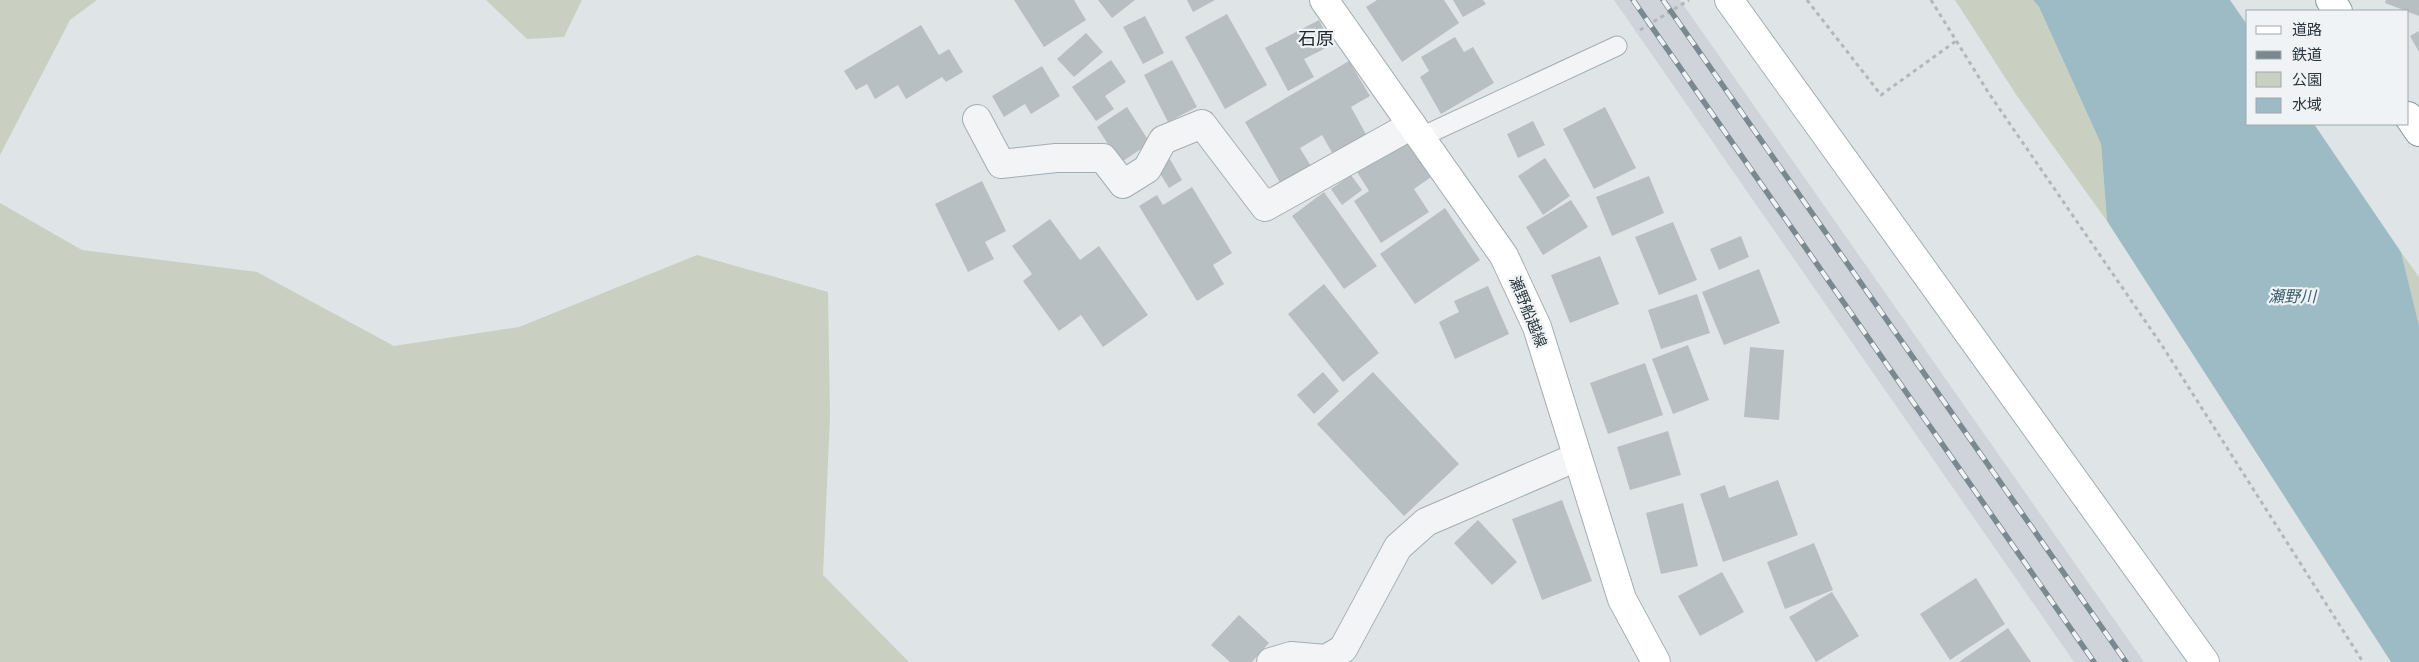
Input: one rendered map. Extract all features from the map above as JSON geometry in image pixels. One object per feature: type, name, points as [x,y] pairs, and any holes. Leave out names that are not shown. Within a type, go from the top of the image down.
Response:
[{"type":"main road","name":"瀬野船越線","points":[[1324,0],[1504,256],[1537,327],[1622,600],[1656,662]]},
{"type":"main road","points":[[1729,0],[2205,662]]},
{"type":"main road","points":[[2409,117],[2419,132]]},
{"type":"street","points":[[977,119],[1001,164],[1056,158],[1102,158],[1123,184],[1147,169],[1163,140],[1202,124],[1265,207],[1417,131]]},
{"type":"street","points":[[1271,662],[1291,656],[1326,659],[1343,649],[1398,547],[1426,522],[1577,456]]},
{"type":"lane","points":[[1417,131],[1617,46]]},
{"type":"path","points":[[1617,46],[1688,0]]},
{"type":"path","points":[[1807,0],[1881,95],[1956,41]]},
{"type":"path","points":[[1931,0],[1988,92],[2163,347],[2363,662]]},
{"type":"shaded area","points":[[1614,0],[1680,0],[2144,662],[2074,662]]},
{"type":"green space","points":[[0,0],[97,0],[70,20],[0,155]]},
{"type":"green space","points":[[486,0],[582,0],[564,37],[527,39]]},
{"type":"green space","points":[[1955,0],[2033,0],[2039,7],[2101,144],[2107,221],[2017,96]]},
{"type":"green space","points":[[0,203],[82,250],[257,272],[394,346],[519,327],[697,255],[828,292],[830,416],[823,575],[909,662],[0,662]]},
{"type":"green space","points":[[2401,252],[2419,277],[2419,325]]},
{"type":"water","name":"瀬野川","points":[[2033,0],[2230,0],[2246,23],[2246,125],[2315,125],[2401,252],[2419,325],[2419,662],[2391,662],[2107,221],[2101,144],[2039,7]]},
{"type":"building","points":[[1014,0],[1074,0],[1086,20],[1044,47]]},
{"type":"building","points":[[1098,0],[1135,0],[1112,18]]},
{"type":"building","points":[[1187,0],[1215,0],[1193,12]]},
{"type":"building","points":[[1377,0],[1444,0],[1459,23],[1402,62],[1366,7]]},
{"type":"building","points":[[1453,0],[1483,0],[1486,4],[1463,17]]},
{"type":"building","points":[[2386,0],[2419,0],[2419,16],[2409,12],[2409,10],[2403,10],[2385,3]]},
{"type":"building","points":[[1227,14],[1267,85],[1225,109],[1185,37]]},
{"type":"building","points":[[1145,16],[1164,53],[1143,64],[1123,27]]},
{"type":"building","points":[[1319,20],[1332,45],[1304,59],[1314,77],[1288,91],[1265,48]]},
{"type":"building","points":[[921,25],[939,55],[949,49],[963,72],[946,82],[942,77],[906,99],[898,85],[875,99],[867,84],[856,90],[844,71]]},
{"type":"building","points":[[2419,31],[2419,52],[2410,36]]},
{"type":"building","points":[[1086,33],[1103,52],[1074,77],[1057,59]]},
{"type":"building","points":[[1455,37],[1464,52],[1473,47],[1494,83],[1441,114],[1420,77],[1429,71],[1421,57]]},
{"type":"building","points":[[1111,60],[1126,82],[1105,96],[1114,109],[1096,121],[1072,87]]},
{"type":"building","points":[[1172,60],[1197,107],[1168,122],[1144,75]]},
{"type":"building","points":[[1349,61],[1370,96],[1351,107],[1367,136],[1334,156],[1322,135],[1300,148],[1312,168],[1282,186],[1245,122]]},
{"type":"building","points":[[1042,66],[1060,96],[1031,114],[1025,104],[1004,117],[992,96]]},
{"type":"building","points":[[1127,107],[1150,143],[1120,163],[1097,127]]},
{"type":"building","points":[[1605,107],[1636,168],[1594,189],[1563,129]]},
{"type":"building","points":[[1533,121],[1545,145],[1518,158],[1507,134]]},
{"type":"building","points":[[1410,138],[1434,175],[1414,189],[1429,212],[1381,243],[1354,201],[1369,191],[1357,172]]},
{"type":"building","points":[[1167,154],[1182,180],[1169,188],[1153,162]]},
{"type":"building","points":[[1545,158],[1570,196],[1543,215],[1518,176]]},
{"type":"building","points":[[1351,175],[1362,190],[1342,205],[1331,189]]},
{"type":"building","points":[[1649,176],[1664,213],[1612,236],[1596,197]]},
{"type":"building","points":[[982,181],[1006,231],[985,242],[994,259],[968,272],[935,204]]},
{"type":"building","points":[[1192,187],[1232,253],[1213,265],[1224,284],[1197,301],[1139,206],[1157,195],[1163,205]]},
{"type":"building","points":[[1324,192],[1377,266],[1344,289],[1292,216]]},
{"type":"building","points":[[1571,200],[1588,227],[1543,255],[1526,227]]},
{"type":"building","points":[[1445,208],[1480,260],[1415,304],[1380,254]]},
{"type":"building","points":[[1050,219],[1080,260],[1099,246],[1148,315],[1103,347],[1081,315],[1059,331],[1023,281],[1032,274],[1012,246]]},
{"type":"building","points":[[1673,222],[1697,280],[1659,295],[1635,237]]},
{"type":"building","points":[[1741,236],[1749,257],[1719,270],[1710,249]]},
{"type":"building","points":[[1600,256],[1619,304],[1570,323],[1551,275]]},
{"type":"building","points":[[1759,269],[1780,323],[1724,345],[1702,292]]},
{"type":"building","points":[[1324,284],[1379,353],[1343,382],[1288,314]]},
{"type":"building","points":[[1488,286],[1509,334],[1455,359],[1439,322],[1459,312],[1454,301]]},
{"type":"building","points":[[1697,294],[1710,333],[1661,349],[1648,310]]},
{"type":"building","points":[[1688,345],[1709,400],[1673,414],[1652,359]]},
{"type":"building","points":[[1750,347],[1784,350],[1779,420],[1744,417]]},
{"type":"building","points":[[1645,363],[1663,415],[1608,434],[1590,383]]},
{"type":"building","points":[[1323,372],[1339,391],[1314,414],[1297,395]]},
{"type":"building","points":[[1373,372],[1459,464],[1404,516],[1317,424]]},
{"type":"building","points":[[1668,431],[1681,475],[1630,490],[1617,447]]},
{"type":"building","points":[[1778,480],[1798,535],[1723,562],[1700,494],[1725,485],[1729,498]]},
{"type":"building","points":[[1562,500],[1592,581],[1542,600],[1512,519]]},
{"type":"building","points":[[1683,503],[1698,566],[1661,574],[1646,513]]},
{"type":"building","points":[[1478,520],[1517,562],[1492,585],[1454,543]]},
{"type":"building","points":[[1814,543],[1833,590],[1785,609],[1767,562]]},
{"type":"building","points":[[1722,572],[1744,612],[1700,636],[1678,596]]},
{"type":"building","points":[[1976,578],[2005,624],[1950,660],[1920,614]]},
{"type":"building","points":[[1832,592],[1859,636],[1816,662],[1789,617]]},
{"type":"building","points":[[1239,615],[1269,643],[1252,662],[1230,662],[1211,645]]},
{"type":"building","points":[[2008,628],[2031,662],[1959,662]]},
{"type":"railway","points":[[1633,0],[2094,662]]},
{"type":"railway","points":[[1663,0],[2126,662]]},
{"type":"district","name":"石原","points":[[1316,39]]}]
